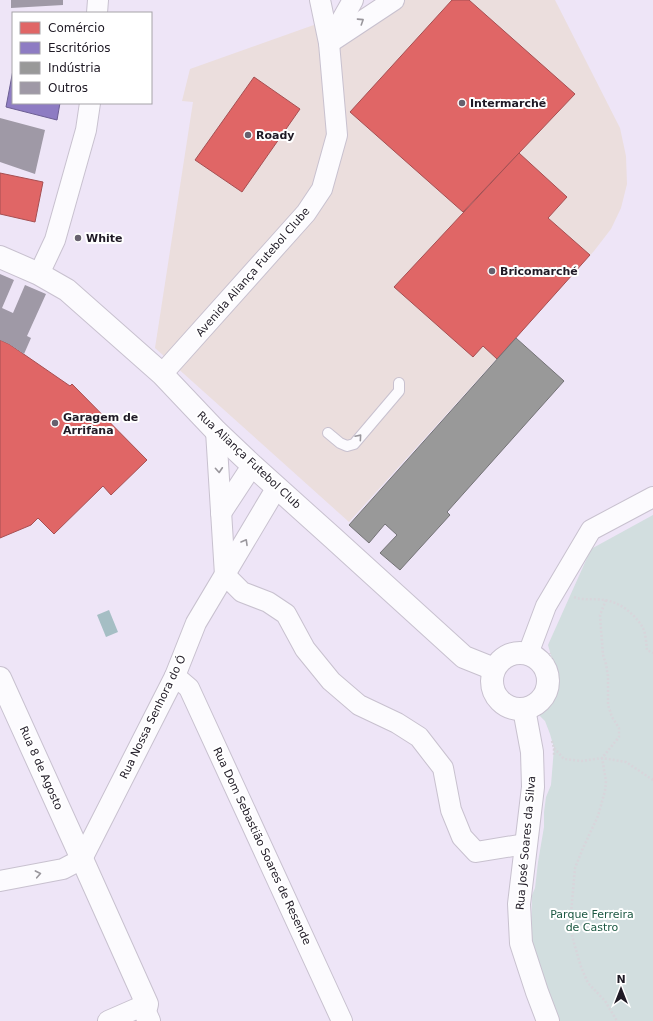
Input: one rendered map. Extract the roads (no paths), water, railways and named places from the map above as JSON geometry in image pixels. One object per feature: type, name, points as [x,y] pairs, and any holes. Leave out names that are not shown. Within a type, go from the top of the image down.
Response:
[{"type":"street","points":[[97,12],[98,0]]},
{"type":"street","name":"Avenida Aliança Futebol Clube","points":[[162,374],[306,213],[322,189],[337,135],[329,43],[320,0]]},
{"type":"street","points":[[329,43],[353,0]]},
{"type":"street","points":[[329,43],[394,0]]},
{"type":"street","points":[[39,274],[55,240],[86,130],[90,104]]},
{"type":"street","name":"Rua Aliança Futebol Club","points":[[0,257],[39,274],[67,290],[162,374],[216,431],[253,466],[464,657],[494,669]]},
{"type":"street","points":[[216,431],[225,575],[242,592],[268,602],[286,614],[305,649],[331,681],[359,705],[397,723],[419,737],[442,768],[451,810],[459,830],[462,837],[476,852],[525,844]]},
{"type":"street","points":[[221,513],[253,466]]},
{"type":"street","name":"Rua Nossa Senhora do Ó","points":[[82,859],[175,676],[196,623],[277,487]]},
{"type":"street","points":[[528,654],[546,606],[591,530],[653,498]]},
{"type":"street","points":[[520,653],[528,654],[537,658],[544,665],[548,683],[546,692],[541,700],[533,706],[524,709],[508,707],[495,696],[492,688],[491,678],[494,669],[505,656],[520,653]]},
{"type":"street","name":"Rua Dom Sebastião Soares de Resende","points":[[175,676],[189,688],[342,1021]]},
{"type":"street","name":"Rua 8 de Agosto","points":[[0,678],[82,859],[148,1012],[155,1009],[161,1021]]},
{"type":"street","name":"Rua José Soares da Silva","points":[[524,709],[532,752],[533,787],[519,904],[521,943],[548,1021]]},
{"type":"street","points":[[0,881],[62,869],[82,859]]},
{"type":"street","points":[[108,1021],[148,1012]]},
{"type":"lane","points":[[328,433],[340,444],[347,446],[354,444],[399,391],[399,383]]},
{"type":"place","name":"Intermarché","points":[[462,103]]},
{"type":"place","name":"Roady","points":[[248,135]]},
{"type":"place","name":"White","points":[[78,238]]},
{"type":"place","name":"Bricomarché","points":[[492,271]]},
{"type":"place","name":"Garagem de Arrifana","points":[[55,423]]},
{"type":"park label","name":"Parque Ferreira de Castro","points":[[592,920]]}]
